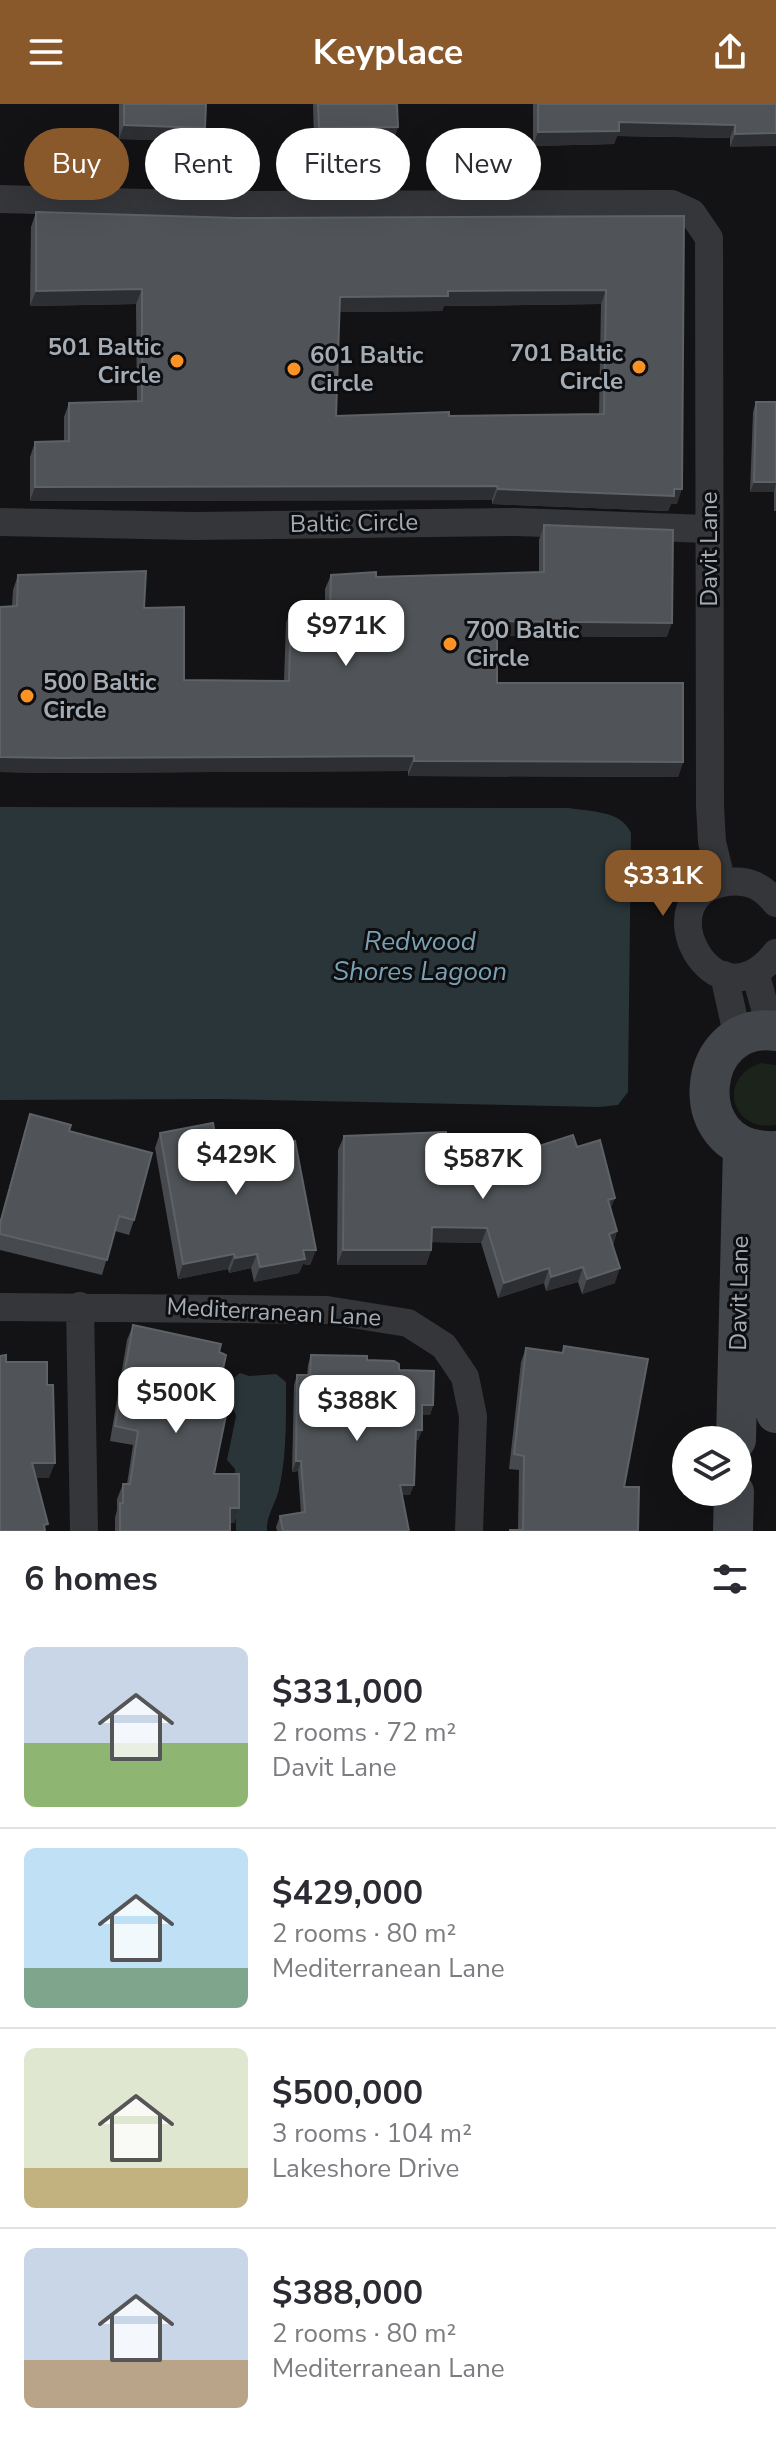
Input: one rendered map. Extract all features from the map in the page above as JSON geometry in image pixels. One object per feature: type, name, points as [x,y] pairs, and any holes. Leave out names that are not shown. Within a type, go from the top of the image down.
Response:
[{"type":"street","name":"Davit Lane","points":[[0,199],[219,205],[643,203],[680,206],[697,218],[709,238],[710,806],[712,842],[722,883]]},
{"type":"street","name":"Baltic Circle","points":[[0,522],[193,526],[517,522],[708,529]]},
{"type":"street","points":[[762,1033],[724,975],[698,959],[688,930],[690,914],[697,900],[722,883],[738,880],[754,884],[776,903]]},
{"type":"street","points":[[724,975],[766,963],[762,1033]]},
{"type":"street","points":[[762,1033],[713,1066],[709,1103],[716,1121],[727,1135],[765,1149]]},
{"type":"street","name":"Davit Lane","points":[[765,1149],[771,1369],[776,1413]]},
{"type":"street","name":"Davit Lane","points":[[737,1426],[765,1149]]},
{"type":"street","points":[[80,1306],[84,1531]]},
{"type":"street","name":"Mediterranean Lane","points":[[0,1307],[327,1310],[393,1317],[430,1335],[454,1357],[465,1377],[473,1416],[469,1531]]},
{"type":"street","points":[[733,1531],[734,1506]]},
{"type":"shaded area","points":[[761,1063],[776,1065],[776,1125],[748,1121],[739,1113],[735,1102],[734,1091],[738,1080],[747,1070]]},
{"type":"water","name":"Redwood Shores Lagoon","points":[[0,807],[569,808],[613,816],[631,833],[628,1092],[618,1105],[599,1107],[220,1099],[0,1100]]},
{"type":"water","points":[[240,1373],[249,1376],[276,1374],[286,1382],[283,1463],[267,1531],[236,1531],[235,1469],[227,1460],[236,1416],[230,1399],[235,1377]]},
{"type":"building","points":[[124,104],[206,104],[205,128],[124,125]]},
{"type":"building","points":[[318,104],[397,104],[398,127],[319,128]]},
{"type":"building","points":[[538,104],[776,104],[776,133],[735,134],[735,125],[619,122],[619,131],[541,132],[538,128]]},
{"type":"building","points":[[36,212],[237,218],[684,216],[682,489],[674,489],[674,496],[498,489],[497,486],[35,487],[35,442],[69,441],[69,403],[142,401],[142,289],[36,291]],"holes":[[[606,290],[604,414],[449,416],[449,412],[336,416],[340,297],[448,296],[448,291]]]},
{"type":"building","points":[[756,402],[776,402],[776,482],[754,482]]},
{"type":"building","points":[[544,525],[673,530],[672,623],[497,621],[497,683],[683,683],[683,762],[414,761],[414,756],[0,757],[0,607],[17,606],[18,575],[146,571],[144,608],[184,607],[184,680],[289,681],[291,608],[330,608],[331,575],[376,572],[376,577],[544,572]]},
{"type":"building","points":[[30,1114],[71,1125],[69,1131],[152,1153],[134,1220],[119,1216],[107,1260],[0,1234],[0,1224]]},
{"type":"building","points":[[213,1123],[216,1140],[248,1133],[251,1149],[295,1141],[316,1250],[303,1250],[305,1259],[260,1267],[257,1254],[235,1258],[234,1254],[183,1264],[160,1133]]},
{"type":"building","points":[[446,1132],[445,1165],[505,1147],[508,1156],[573,1135],[577,1147],[600,1140],[615,1198],[608,1200],[617,1231],[609,1234],[620,1268],[587,1279],[583,1267],[551,1277],[549,1268],[504,1283],[487,1228],[432,1227],[431,1250],[343,1250],[344,1136]]},
{"type":"building","points":[[133,1325],[221,1344],[219,1352],[226,1355],[221,1378],[233,1381],[214,1474],[239,1474],[239,1508],[230,1508],[230,1531],[120,1531],[123,1484],[130,1484],[138,1431],[115,1426]]},
{"type":"building","points":[[564,1346],[648,1359],[624,1487],[639,1487],[638,1531],[510,1531],[523,1530],[524,1456],[514,1454],[526,1348],[563,1353]]},
{"type":"building","points":[[6,1355],[6,1362],[47,1362],[47,1385],[53,1385],[55,1463],[32,1463],[48,1524],[44,1525],[45,1531],[0,1531],[0,1356]]},
{"type":"building","points":[[311,1355],[367,1356],[367,1360],[394,1361],[399,1364],[399,1370],[434,1371],[433,1405],[422,1405],[422,1430],[416,1430],[414,1485],[400,1485],[409,1531],[283,1531],[280,1516],[305,1512],[301,1461],[296,1461],[297,1375],[310,1375]]},
{"type":"place","name":"501 Baltic Circle","points":[[177,361]]},
{"type":"place","name":"701 Baltic Circle","points":[[639,367]]},
{"type":"place","name":"601 Baltic Circle","points":[[294,369]]},
{"type":"place","name":"700 Baltic Circle","points":[[450,644]]},
{"type":"place","name":"500 Baltic Circle","points":[[27,696]]}]
